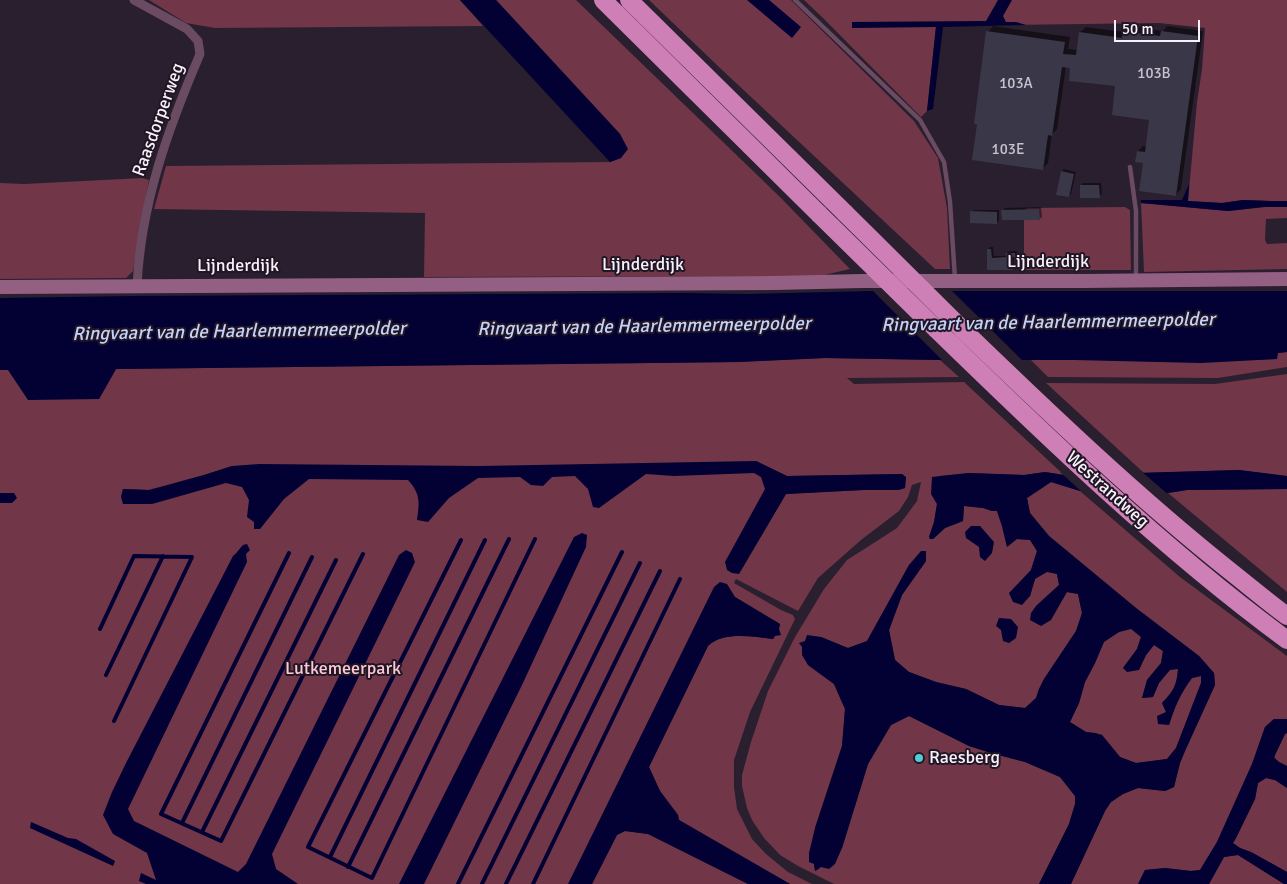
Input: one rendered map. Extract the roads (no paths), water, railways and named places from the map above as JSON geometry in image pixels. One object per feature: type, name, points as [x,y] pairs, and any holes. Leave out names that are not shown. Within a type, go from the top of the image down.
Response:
[{"type":"highway","name":"Westrandweg","points":[[603,0],[936,329],[1052,440],[1131,513],[1185,559],[1287,640]]},
{"type":"highway","name":"Westrandweg","points":[[629,0],[1058,422],[1150,505],[1287,616]]},
{"type":"street","name":"Raasdorperweg","points":[[134,0],[187,30],[198,41],[200,54],[166,137],[155,175],[141,241],[137,286]]},
{"type":"street","name":"Lijnderdijk","points":[[0,287],[1287,279]]},
{"type":"lane","points":[[795,0],[920,120],[944,162],[950,202],[955,281]]},
{"type":"lane","points":[[1130,167],[1136,211],[1136,280]]},
{"type":"water","points":[[460,0],[496,0],[620,134],[628,149],[621,158],[610,162]]},
{"type":"water","points":[[747,0],[769,0],[801,27],[792,38]]},
{"type":"water","points":[[998,0],[1012,0],[1003,16],[1006,22],[1026,25],[943,27],[933,109],[927,111],[936,27],[852,28],[852,22],[986,21]]},
{"type":"water","points":[[1189,184],[1188,201],[1222,203],[1243,200],[1287,201],[1287,207],[1264,207],[1228,211],[1141,203],[1141,200],[1182,200]]},
{"type":"water","name":"Ringvaart van de Haarlemmermeerpolder","points":[[871,291],[1287,291],[1287,352],[1278,353],[1277,359],[1201,363],[825,358],[738,362],[116,369],[99,399],[28,400],[8,370],[0,370],[0,298],[747,294]]},
{"type":"water","points":[[756,461],[787,476],[902,474],[906,477],[905,488],[898,490],[786,494],[739,574],[727,570],[725,562],[765,489],[761,477],[754,473],[674,476],[646,474],[599,508],[593,507],[588,489],[575,476],[552,477],[543,486],[531,485],[520,477],[478,478],[449,498],[428,522],[417,520],[418,498],[415,489],[408,480],[309,479],[284,499],[260,529],[254,529],[254,522],[247,517],[249,500],[242,487],[226,483],[152,504],[123,504],[121,497],[123,489],[149,490],[232,466],[259,464],[480,466]]},
{"type":"water","points":[[1239,470],[1287,476],[1287,489],[1187,490],[1168,493],[1080,491],[1051,482],[1027,498],[1030,513],[1049,536],[1136,608],[1199,656],[1214,673],[1215,685],[1180,763],[1174,787],[1165,791],[1138,788],[1123,794],[1111,802],[1071,884],[1039,884],[1069,824],[1075,804],[1075,796],[1060,777],[1025,762],[969,746],[909,716],[891,725],[868,764],[842,848],[835,864],[829,869],[821,867],[815,871],[814,864],[809,862],[809,853],[815,828],[842,746],[845,709],[834,684],[808,665],[802,655],[802,647],[799,643],[805,641],[807,635],[821,637],[848,648],[867,641],[909,565],[921,551],[926,551],[926,561],[902,595],[889,630],[895,660],[909,672],[936,682],[966,689],[999,705],[1025,708],[1036,698],[1044,679],[1076,631],[1082,613],[1078,594],[1067,592],[1051,620],[1041,626],[1030,620],[1031,613],[1036,606],[1059,585],[1057,574],[1047,572],[1035,579],[1030,596],[1022,605],[1013,602],[1009,593],[1031,570],[1037,551],[1030,540],[1017,539],[1007,547],[997,511],[964,506],[963,521],[945,528],[933,539],[930,539],[937,504],[931,494],[932,477],[969,473],[1024,475],[1045,472],[1064,475]],"holes":[[[1131,629],[1141,637],[1137,649],[1123,668],[1127,672],[1139,670],[1146,655],[1154,645],[1163,651],[1161,663],[1147,680],[1142,698],[1153,697],[1159,683],[1170,670],[1178,669],[1174,688],[1162,703],[1166,712],[1157,716],[1158,724],[1169,725],[1178,700],[1192,678],[1201,676],[1201,683],[1176,748],[1167,759],[1136,763],[1120,757],[1102,735],[1086,732],[1070,722],[1079,703],[1085,682],[1104,642],[1119,632]]]},
{"type":"water","points":[[0,493],[14,493],[17,498],[12,503],[0,503]]},
{"type":"water","points":[[971,526],[980,526],[994,542],[992,553],[985,561],[980,557],[979,547],[966,538],[965,532]]},
{"type":"water","points":[[582,533],[587,535],[586,547],[522,685],[424,884],[399,884],[574,537]]},
{"type":"water","points":[[247,544],[250,550],[246,554],[247,562],[128,809],[134,821],[238,872],[246,864],[399,555],[406,550],[412,553],[415,562],[272,854],[276,869],[298,884],[146,884],[139,881],[141,873],[156,880],[147,853],[113,834],[103,815],[126,763],[233,556],[243,545]]},
{"type":"water","points":[[720,582],[727,584],[735,597],[780,624],[781,635],[775,636],[773,639],[748,636],[722,638],[708,646],[649,767],[660,791],[678,815],[679,820],[790,884],[748,884],[648,834],[625,831],[617,835],[592,884],[568,884],[714,587]]},
{"type":"water","points":[[999,618],[1011,619],[1018,627],[1016,638],[1009,643],[1003,641],[1001,630],[996,626]]},
{"type":"water","points":[[1274,719],[1287,719],[1287,733],[1274,758],[1287,766],[1287,788],[1275,780],[1266,778],[1258,783],[1255,799],[1233,843],[1287,872],[1287,884],[1284,884],[1238,855],[1224,857],[1209,884],[1138,884],[1145,870],[1165,868],[1191,871],[1200,870],[1217,842],[1252,764],[1265,727]]},
{"type":"water","points":[[31,822],[68,838],[76,839],[115,861],[113,866],[30,828]]},
{"type":"waterway","points":[[348,867],[509,539]]},
{"type":"waterway","points":[[461,540],[308,847],[372,878],[535,539]]},
{"type":"waterway","points":[[330,857],[485,540]]},
{"type":"waterway","points":[[458,884],[622,552]]},
{"type":"waterway","points":[[289,553],[161,814],[221,841],[363,554]]},
{"type":"waterway","points":[[100,629],[134,556],[192,557],[114,721]]},
{"type":"waterway","points":[[106,675],[163,556]]},
{"type":"waterway","points":[[182,823],[312,557]]},
{"type":"waterway","points":[[202,832],[336,560]]},
{"type":"waterway","points":[[482,884],[640,563]]},
{"type":"waterway","points":[[506,884],[660,571]]},
{"type":"waterway","points":[[533,884],[680,579]]},
{"type":"place","name":"Raesberg","points":[[919,758]]},
{"type":"park label","name":"Lutkemeerpark","points":[[343,669]]}]
